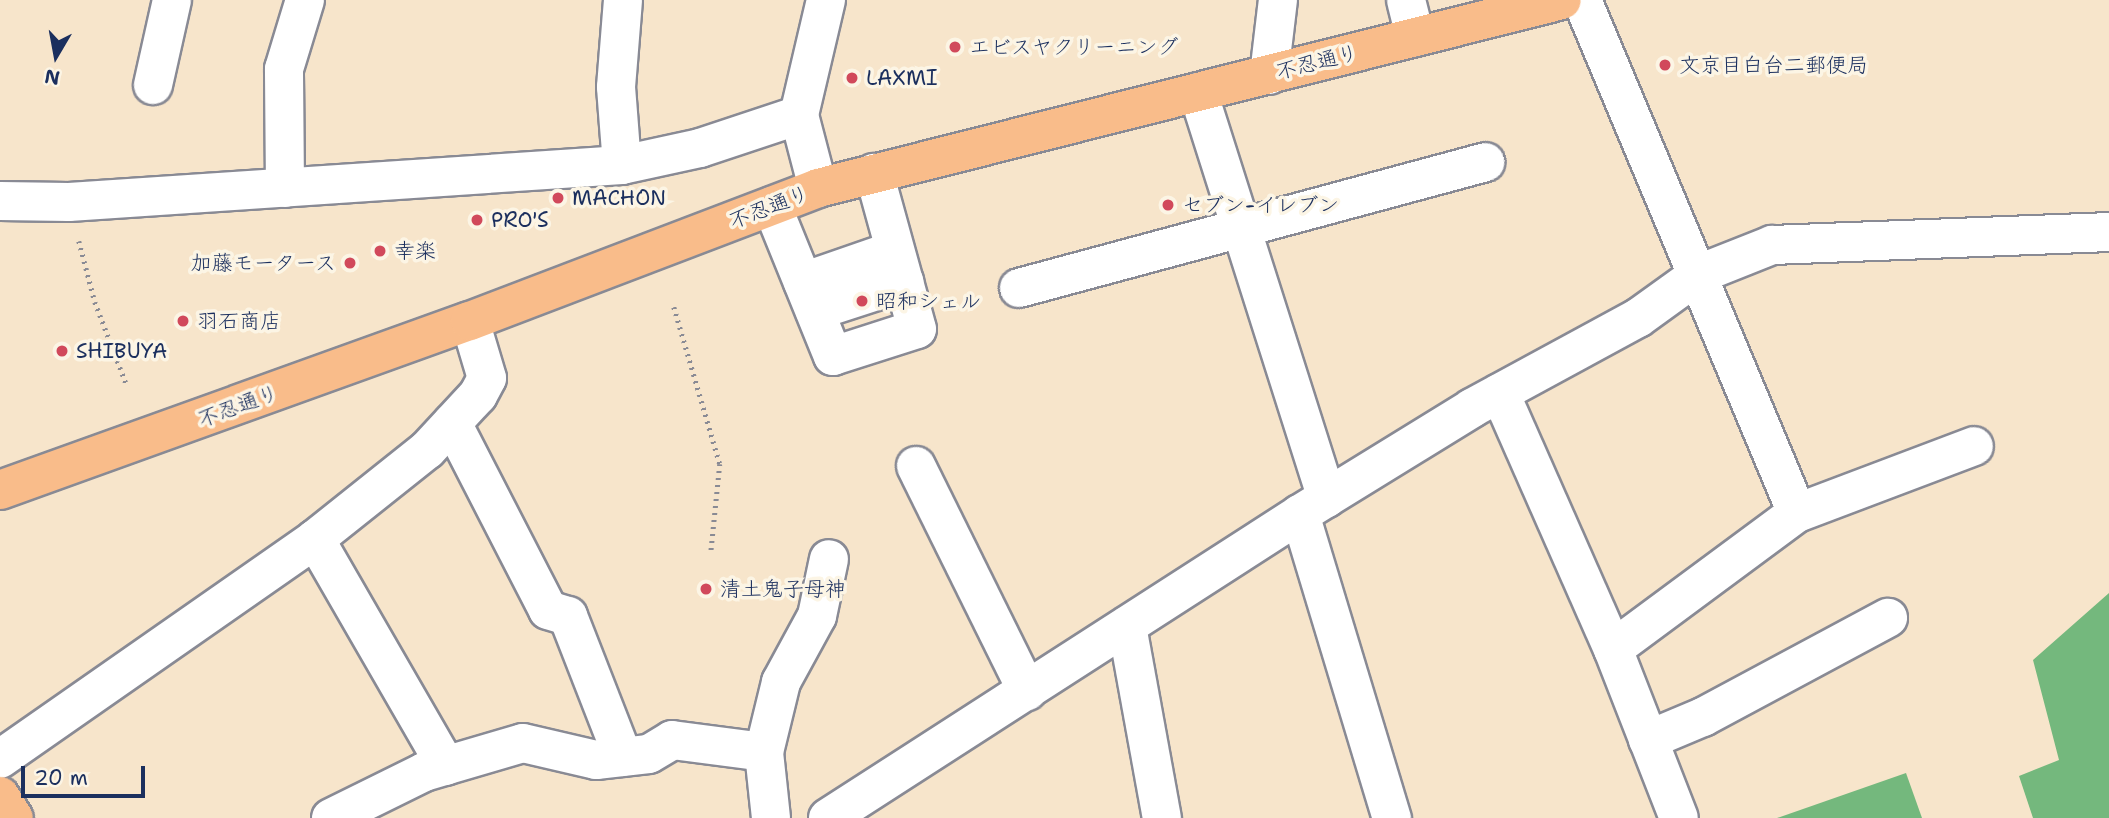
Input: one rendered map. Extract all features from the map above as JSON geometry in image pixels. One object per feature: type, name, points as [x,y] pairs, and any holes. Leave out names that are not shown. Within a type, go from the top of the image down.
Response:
[{"type":"main road","name":"不忍通り","points":[[0,489],[470,321],[818,188],[1562,0]]},
{"type":"main road","points":[[0,796],[14,818]]},
{"type":"street","points":[[153,85],[172,0]]},
{"type":"street","points":[[285,188],[285,69],[305,0]]},
{"type":"street","points":[[622,165],[616,88],[623,0]]},
{"type":"street","points":[[818,188],[799,116],[826,0]]},
{"type":"street","points":[[1269,75],[1278,0]]},
{"type":"street","points":[[1406,0],[1415,37]]},
{"type":"street","points":[[1582,0],[1797,513]]},
{"type":"street","points":[[1198,92],[1239,228],[1314,506],[1392,818]]},
{"type":"street","points":[[0,201],[69,202],[622,165],[701,148],[799,116]]},
{"type":"street","points":[[1019,288],[1485,162]]},
{"type":"street","points":[[772,205],[833,356],[917,329],[874,173]]},
{"type":"street","points":[[838,815],[1314,506],[1500,393],[1638,318],[1699,274],[1772,245],[2109,232]]},
{"type":"street","points":[[812,305],[902,276]]},
{"type":"street","points":[[0,759],[315,539],[427,450],[487,378],[470,321]]},
{"type":"street","points":[[1500,393],[1613,649],[1679,818]]},
{"type":"street","points":[[452,423],[548,610],[568,616],[623,757]]},
{"type":"street","points":[[1613,649],[1797,513],[1974,446]]},
{"type":"street","points":[[916,466],[1027,691]]},
{"type":"street","points":[[315,539],[446,766]]},
{"type":"street","points":[[771,818],[764,752],[781,682],[817,616],[829,559]]},
{"type":"street","points":[[1648,740],[1703,717],[1888,618]]},
{"type":"street","points":[[1127,626],[1162,818]]},
{"type":"street","points":[[331,818],[424,772],[523,743],[596,760],[649,754],[672,740],[764,752]]},
{"type":"path","points":[[69,202],[95,302],[127,387]]},
{"type":"path","points":[[674,307],[720,464],[711,553]]},
{"type":"green space","points":[[2109,593],[2109,818],[2033,818],[2019,776],[2059,760],[2033,660]]},
{"type":"green space","points":[[1906,773],[1922,818],[1777,818]]},
{"type":"place","name":"エビスヤクリーニング","points":[[955,47]]},
{"type":"place","name":"文京目白台二郵便局","points":[[1665,65]]},
{"type":"place","name":"LAXMI","points":[[852,78]]},
{"type":"place","name":"MACHON","points":[[558,198]]},
{"type":"place","name":"セブン-イレブン","points":[[1168,205]]},
{"type":"place","name":"PRO'S","points":[[477,220]]},
{"type":"place","name":"幸楽","points":[[380,251]]},
{"type":"place","name":"加藤モータース","points":[[350,263]]},
{"type":"place","name":"昭和シェル","points":[[862,301]]},
{"type":"place","name":"羽石商店","points":[[183,321]]},
{"type":"place","name":"SHIBUYA","points":[[62,351]]},
{"type":"place","name":"清土鬼子母神","points":[[706,589]]}]
